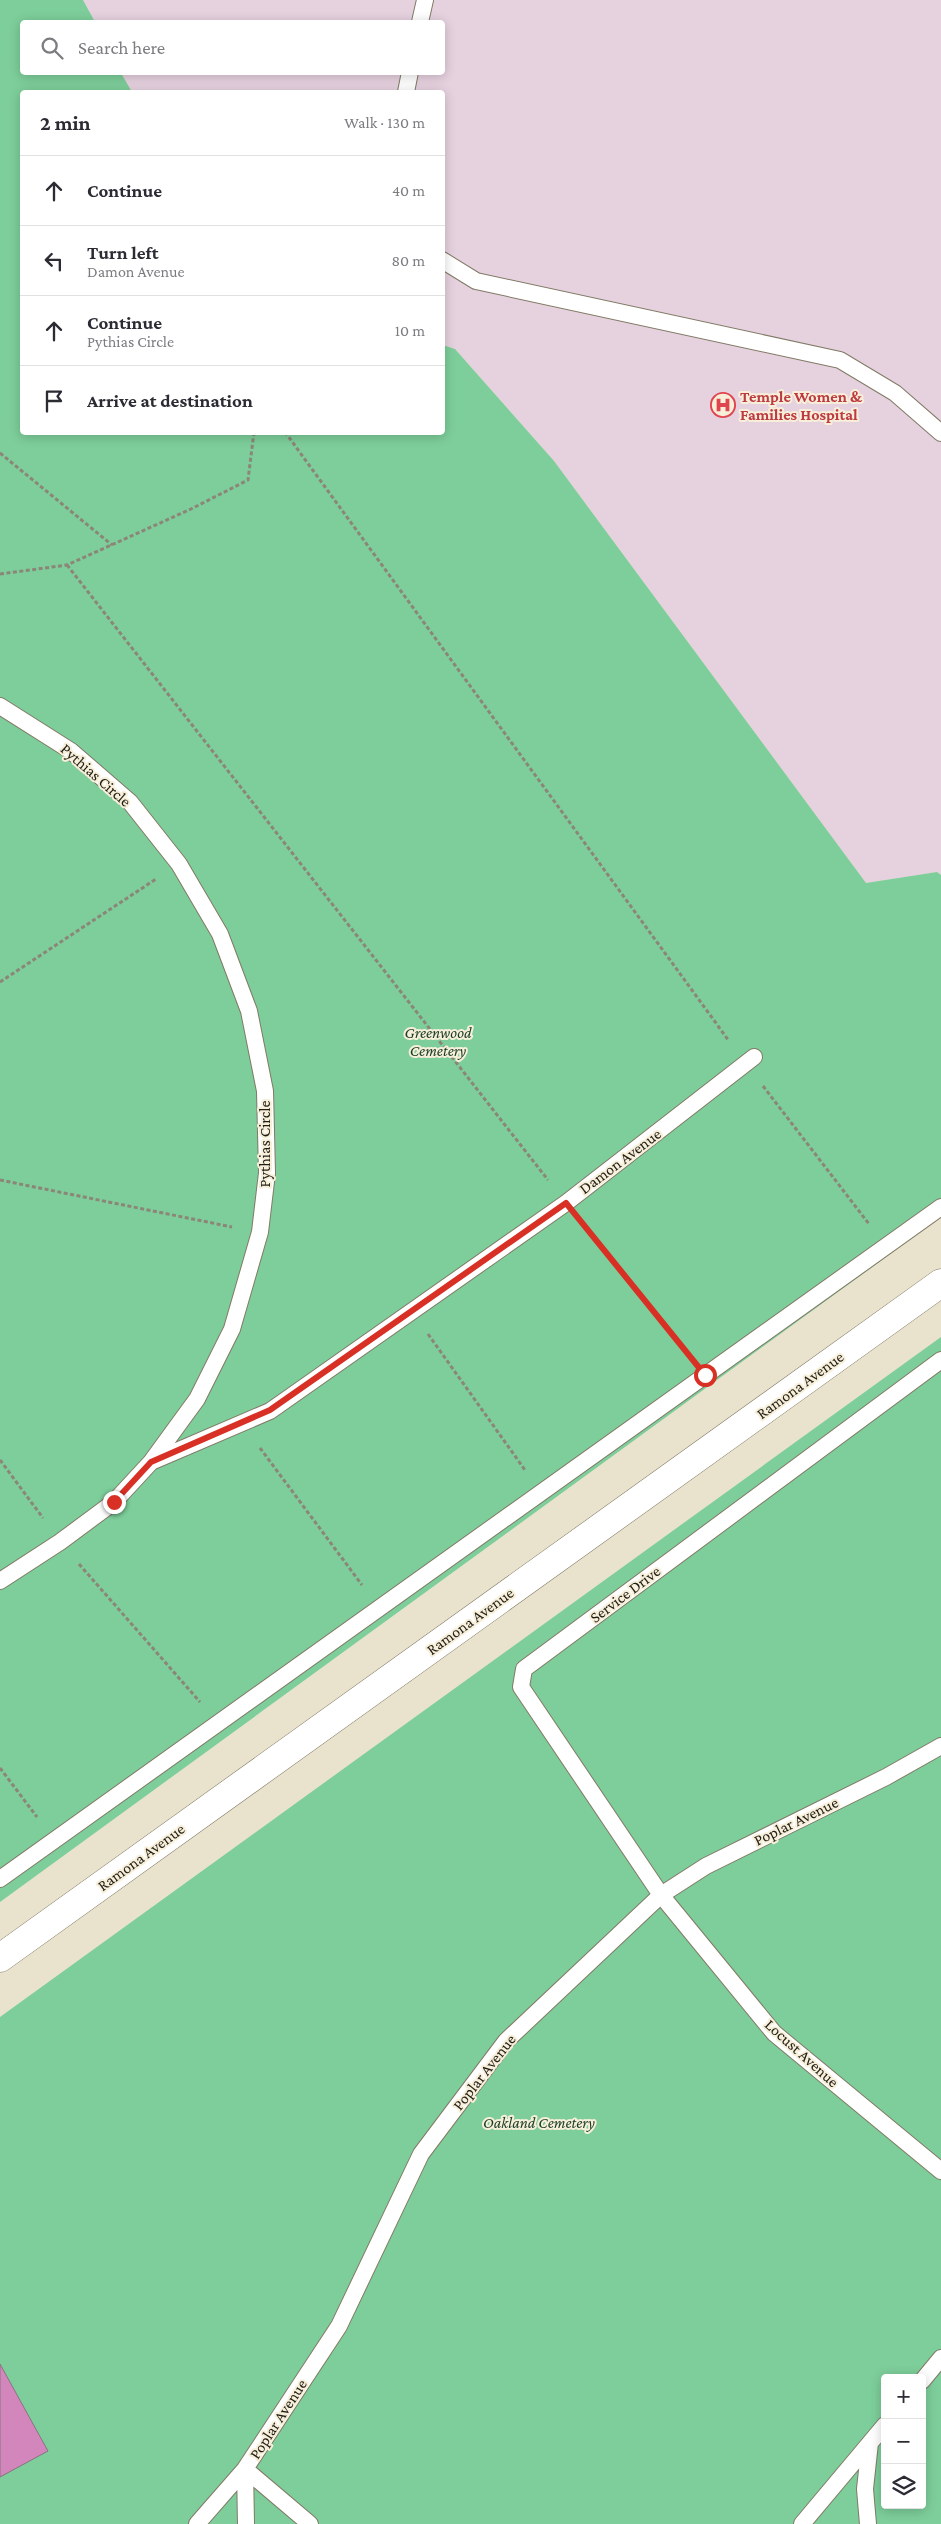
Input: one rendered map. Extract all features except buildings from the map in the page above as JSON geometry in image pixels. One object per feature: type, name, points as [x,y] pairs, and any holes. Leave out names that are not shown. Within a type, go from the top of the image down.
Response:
[{"type":"street","name":"Ramona Avenue","points":[[0,1958],[941,1283]]},
{"type":"lane","points":[[420,20],[425,0]]},
{"type":"lane","points":[[406,90],[409,75]]},
{"type":"lane","points":[[445,262],[476,280],[840,360],[895,393],[941,434]]},
{"type":"lane","name":"Pythias Circle","points":[[0,706],[72,751],[130,802],[180,864],[220,934],[249,1011],[265,1092],[267,1173],[260,1232],[232,1329],[196,1399],[151,1462],[114,1502],[60,1542],[0,1581]]},
{"type":"lane","name":"Damon Avenue","points":[[151,1462],[270,1410],[566,1203],[750,1061]]},
{"type":"lane","points":[[0,1879],[941,1207]]},
{"type":"lane","name":"Service Drive","points":[[661,1895],[521,1687],[524,1669],[941,1360]]},
{"type":"lane","name":"Poplar Avenue","points":[[197,2524],[245,2469],[339,2326],[421,2154],[506,2041],[661,1895],[706,1866],[886,1777],[941,1746]]},
{"type":"lane","name":"Locust Avenue","points":[[661,1895],[774,2033],[941,2171]]},
{"type":"lane","points":[[926,2375],[941,2358]]},
{"type":"lane","points":[[802,2524],[881,2431]]},
{"type":"lane","points":[[868,2524],[865,2489],[870,2443]]},
{"type":"lane","points":[[245,2469],[246,2524]]},
{"type":"lane","points":[[245,2469],[310,2524]]},
{"type":"path","points":[[0,574],[66,565],[248,480],[254,435]]},
{"type":"path","points":[[287,435],[886,1246]]},
{"type":"path","points":[[0,453],[112,545]]},
{"type":"path","points":[[66,565],[566,1203],[705,1375]]},
{"type":"path","points":[[0,982],[180,864]]},
{"type":"path","points":[[0,1180],[260,1232]]},
{"type":"path","points":[[412,1311],[541,1493]]},
{"type":"path","points":[[242,1423],[379,1609]]},
{"type":"path","points":[[0,1460],[60,1542],[218,1723]]},
{"type":"path","points":[[0,1768],[55,1840]]},
{"type":"shaded area","name":"Temple Women & Families Hospital","points":[[83,0],[941,0],[941,875],[937,872],[866,883],[554,461],[455,349],[445,346],[445,90],[131,90],[122,75],[445,75],[445,20],[94,20]]},
{"type":"green space","name":"Greenwood Cemetery","points":[[0,0],[83,0],[94,20],[20,20],[20,75],[122,75],[131,90],[20,90],[20,435],[445,435],[445,346],[455,349],[554,461],[866,883],[937,872],[941,875],[941,1217],[0,1902]]},
{"type":"green space","name":"Oakland Cemetery","points":[[941,1337],[941,2524],[0,2524],[0,2017]]},
{"type":"place","name":"Temple Women & Families Hospital","points":[[723,405]]},
{"type":"route","points":[[114,1502],[151,1462],[270,1410],[566,1203],[705,1375]]}]
